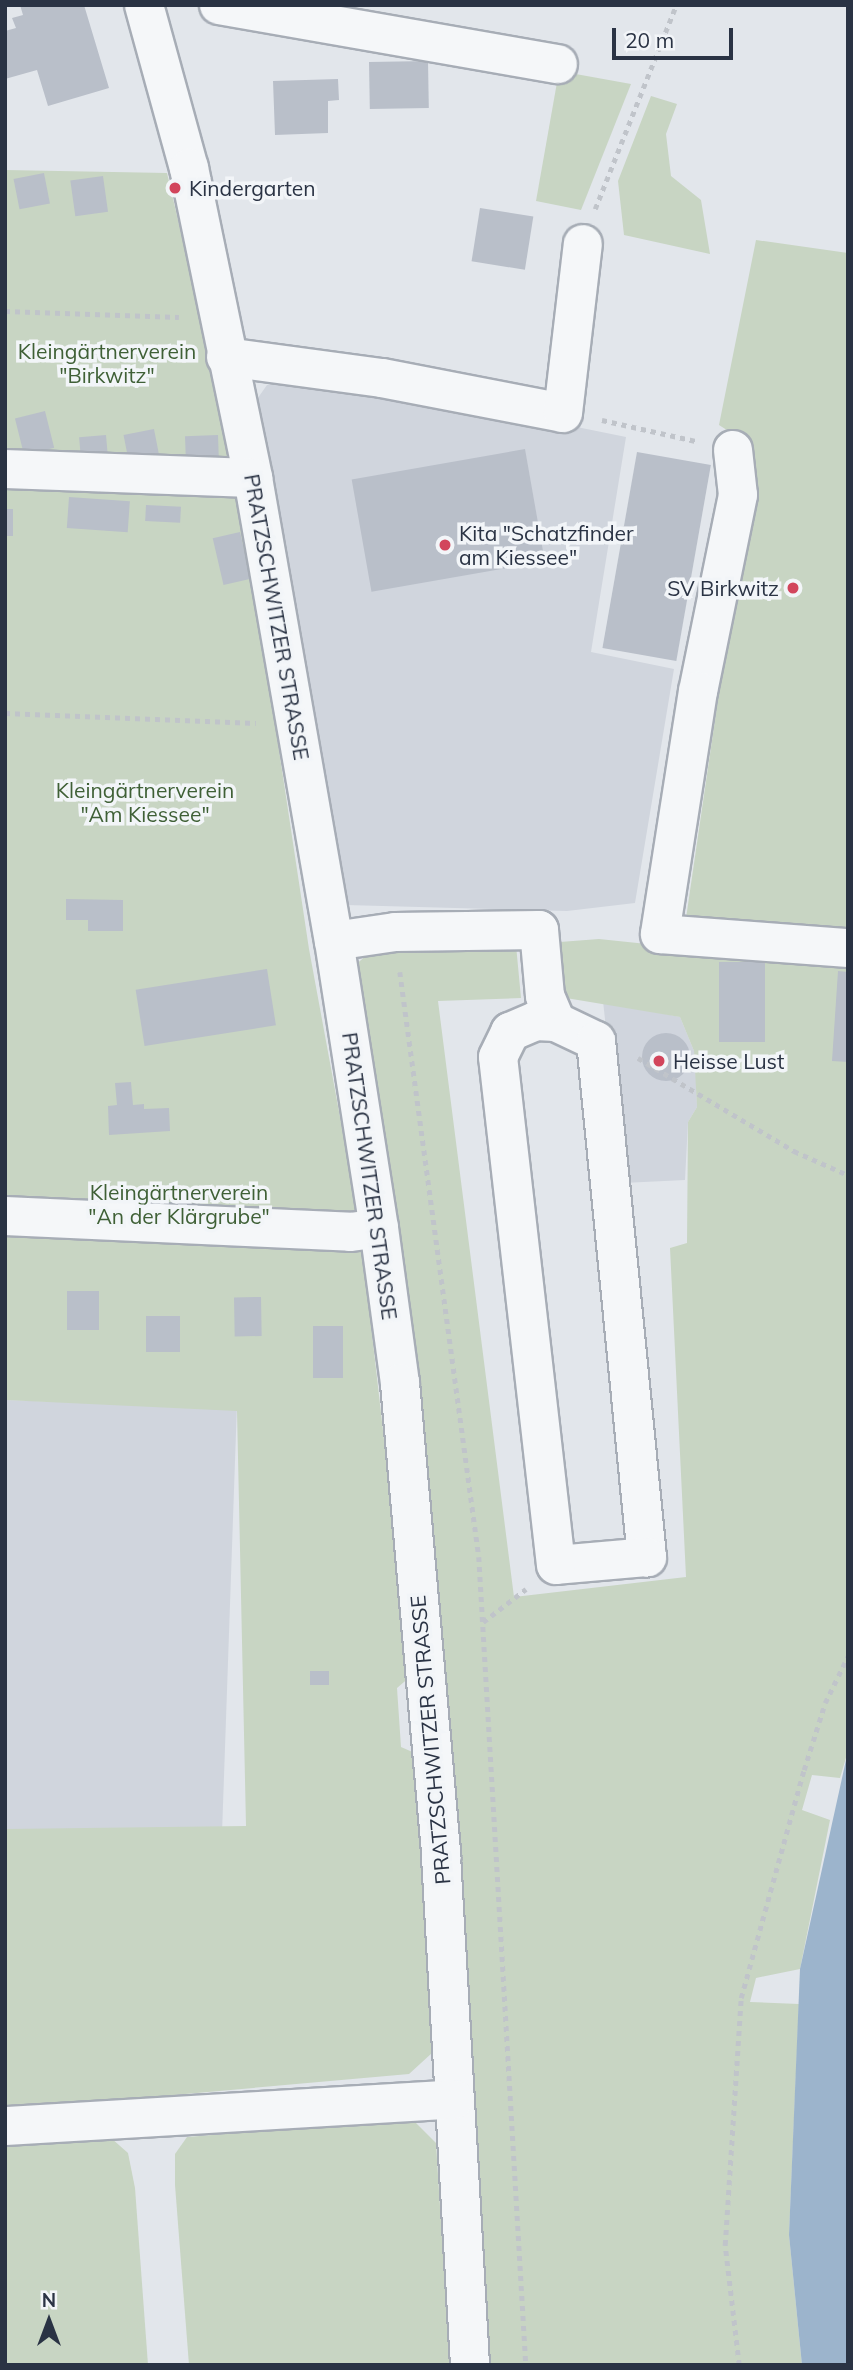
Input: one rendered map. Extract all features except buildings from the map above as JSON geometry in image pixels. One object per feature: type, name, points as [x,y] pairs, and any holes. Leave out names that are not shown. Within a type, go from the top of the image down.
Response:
[{"type":"street","name":"PRATZSCHWITZER STRASSE","points":[[144,5],[188,168],[217,318],[253,478],[334,941],[379,1228],[400,1383],[441,1856],[470,2365]]},
{"type":"street","points":[[219,5],[558,64]]},
{"type":"street","points":[[226,357],[382,378],[563,413],[583,244]]},
{"type":"street","points":[[733,450],[738,495],[698,691],[660,934],[848,948]]},
{"type":"street","points":[[5,469],[253,478]]},
{"type":"street","points":[[334,941],[395,932],[539,930],[545,996],[556,1022]]},
{"type":"street","points":[[536,1021],[556,1022],[596,1041],[648,1557],[556,1565],[498,1057],[510,1032],[536,1021]]},
{"type":"street","points":[[5,1216],[351,1232],[379,1228]]},
{"type":"street","points":[[5,2126],[454,2099]]},
{"type":"path","points":[[583,244],[631,109],[676,5]]},
{"type":"path","points":[[5,311],[217,318]]},
{"type":"path","points":[[563,413],[733,450]]},
{"type":"path","points":[[5,713],[296,724]]},
{"type":"path","points":[[395,932],[477,1544],[526,2365]]},
{"type":"path","points":[[596,1041],[607,1039],[794,1152],[848,1175]]},
{"type":"path","points":[[483,1623],[556,1565]]},
{"type":"path","points":[[739,2365],[725,2245],[741,1998],[821,1714],[848,1656]]},
{"type":"shaded area","name":"Kita \"Schatzfinder am Kiessee\"","points":[[284,380],[498,411],[626,437],[591,652],[674,669],[635,903],[567,911],[346,905],[255,402],[267,385]]},
{"type":"shaded area","points":[[603,1001],[680,1017],[694,1051],[697,1107],[688,1122],[685,1180],[623,1183]]},
{"type":"shaded area","points":[[5,1400],[237,1408],[222,1837],[5,1829]]},
{"type":"green space","points":[[559,71],[631,84],[581,210],[536,201]]},
{"type":"green space","points":[[651,96],[677,104],[666,134],[671,176],[701,200],[710,254],[624,235],[618,181]]},
{"type":"green space","points":[[5,170],[167,173],[237,472],[309,949],[359,1220],[411,1676],[397,1688],[401,1747],[417,1754],[432,2053],[409,2074],[5,2110],[5,1829],[246,1826],[237,1411],[5,1400]]},
{"type":"green space","name":"SV Birkwitz","points":[[756,240],[848,253],[848,936],[685,925],[746,508],[747,443],[719,425]]},
{"type":"green space","points":[[599,939],[848,965],[848,1751],[840,1778],[812,1775],[802,1810],[830,1820],[800,1969],[756,1978],[750,2002],[799,2004],[789,2235],[802,2365],[488,2365],[354,966],[367,955],[401,947],[516,945],[521,998],[438,1001],[514,1597],[686,1577],[670,1248],[687,1243],[688,1122],[697,1107],[694,1051],[680,1017],[566,998],[560,942]]},
{"type":"green space","points":[[412,2119],[436,2143],[450,2365],[189,2365],[175,2185],[175,2154],[187,2137]]},
{"type":"green space","points":[[111,2138],[128,2153],[135,2188],[148,2365],[5,2365],[5,2145]]},
{"type":"water","points":[[848,1751],[848,2365],[802,2365],[789,2235],[800,1969]]},
{"type":"place","name":"Kindergarten","points":[[175,188]]},
{"type":"place","name":"Kita \"Schatzfinder am Kiessee\"","points":[[445,545]]},
{"type":"place","name":"SV Birkwitz","points":[[793,588]]},
{"type":"place","name":"Heisse Lust","points":[[659,1061]]},
{"type":"park label","name":"Kleingärtnerverein \"Birkwitz\"","points":[[107,363]]},
{"type":"park label","name":"Kleingärtnerverein \"Am Kiessee\"","points":[[145,802]]},
{"type":"park label","name":"Kleingärtnerverein \"An der Klärgrube\"","points":[[179,1204]]}]
